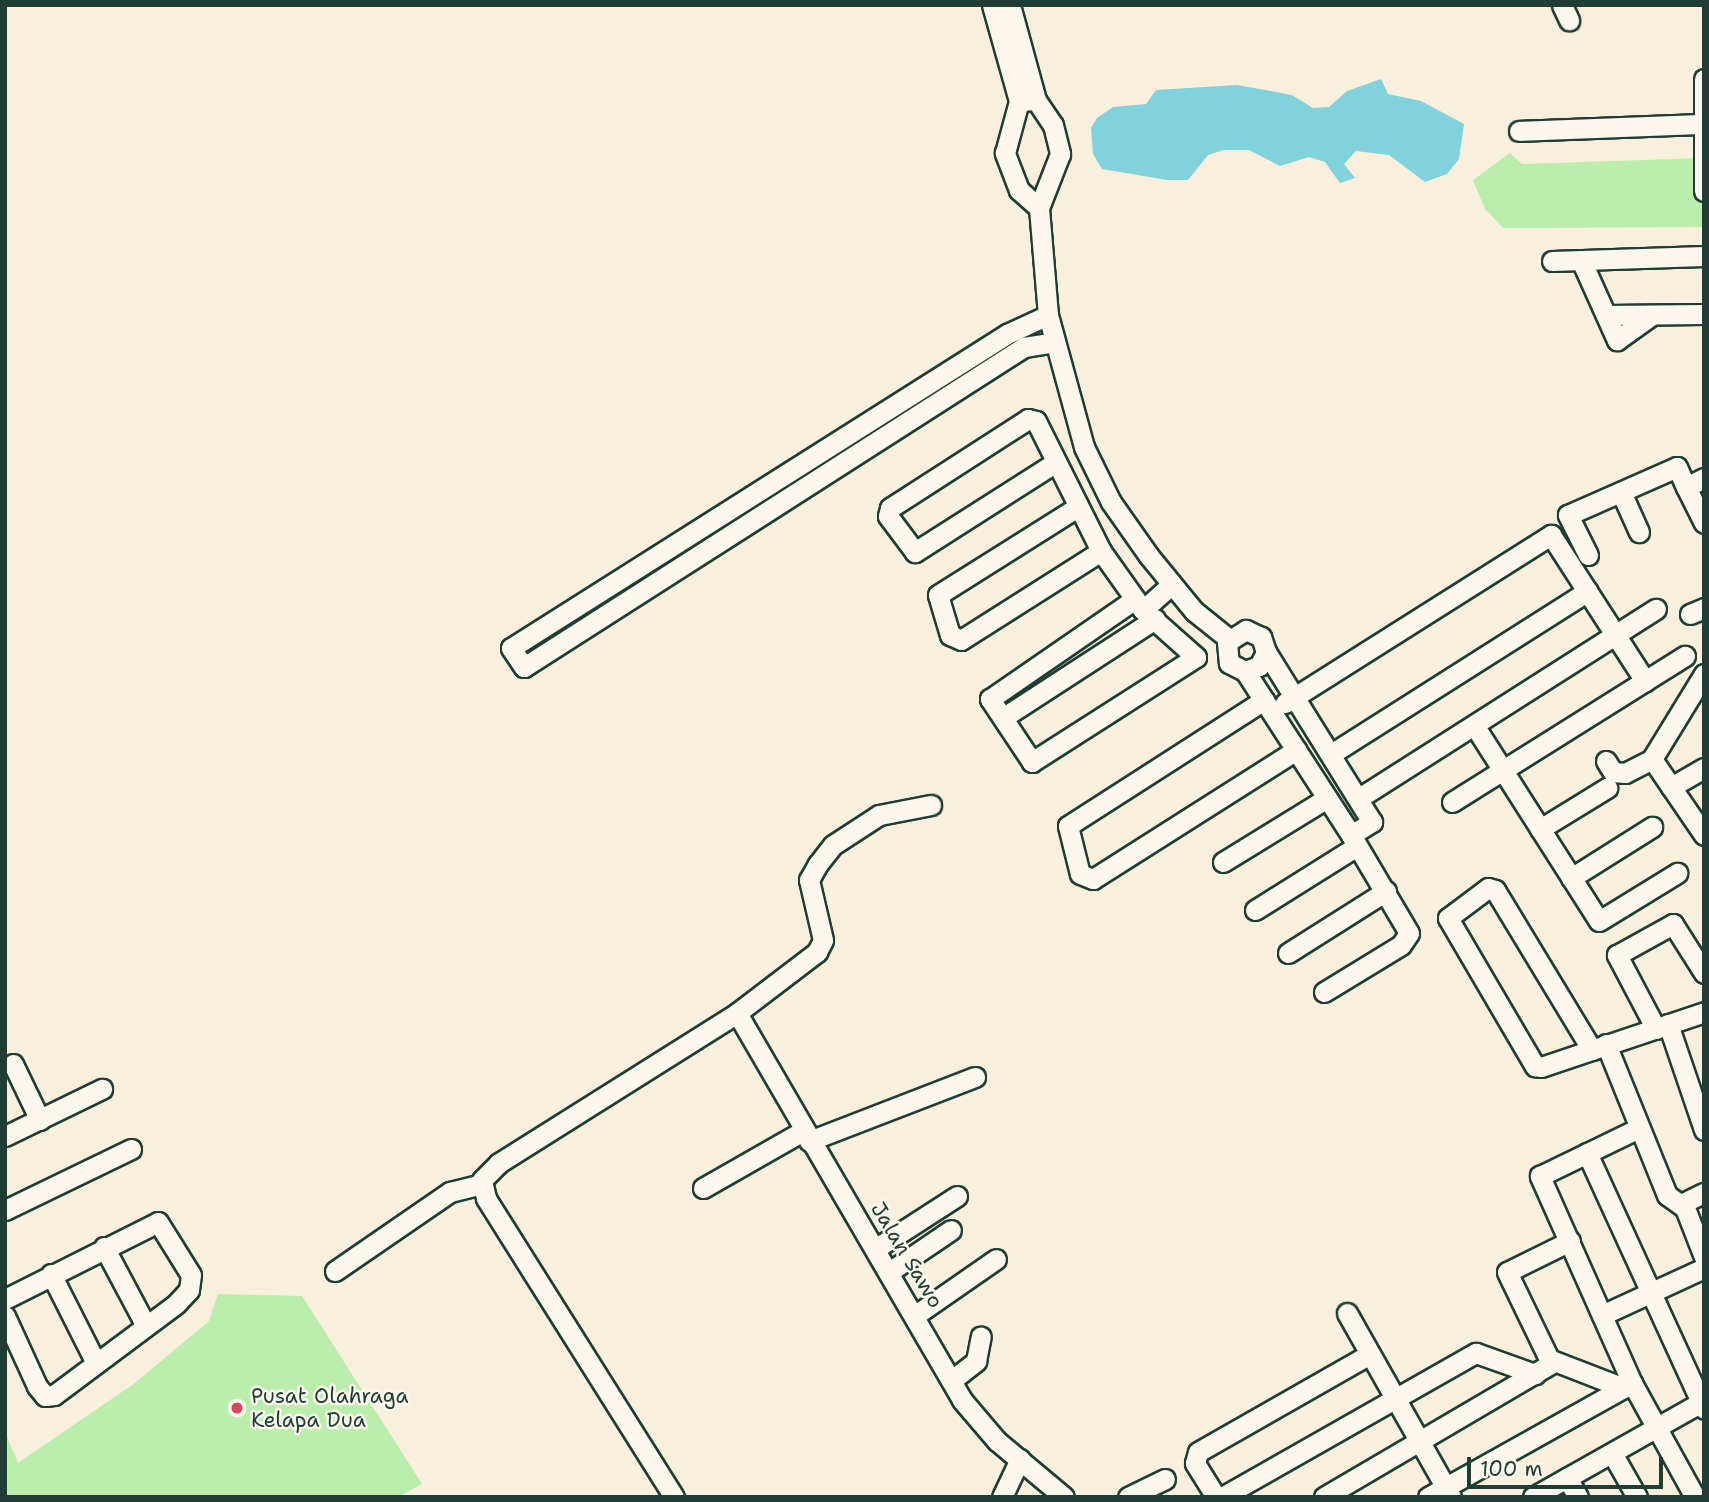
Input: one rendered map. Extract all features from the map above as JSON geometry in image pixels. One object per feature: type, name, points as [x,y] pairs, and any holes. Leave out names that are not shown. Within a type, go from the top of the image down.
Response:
[{"type":"street","points":[[992,5],[1028,100],[1053,125],[1060,154],[1039,208],[1048,315],[1102,487],[1171,585],[1229,639]]},
{"type":"street","points":[[1010,5],[1028,100],[1006,153],[1019,190],[1039,208]]},
{"type":"street","points":[[1704,79],[1704,191]]},
{"type":"street","points":[[1519,131],[1703,124]]},
{"type":"street","points":[[1552,261],[1704,256]]},
{"type":"street","points":[[1581,260],[1606,315],[1704,314]]},
{"type":"street","points":[[1048,315],[1012,343],[524,667],[511,648],[1012,343],[1055,342]]},
{"type":"street","points":[[1054,464],[915,552],[890,525],[890,508],[1028,419],[1035,421],[1076,508],[1101,551],[1144,609],[1195,660],[1035,763],[990,699],[994,693],[1144,609]]},
{"type":"street","points":[[1588,555],[1568,515],[1677,467],[1695,482],[1704,523]]},
{"type":"street","points":[[1621,492],[1639,532]]},
{"type":"street","points":[[1076,508],[938,595],[950,635],[961,640],[1101,551]]},
{"type":"street","points":[[1296,750],[1093,879],[1080,874],[1068,826],[1267,706],[1294,697],[1549,535],[1645,681]]},
{"type":"street","points":[[1004,717],[1171,585]]},
{"type":"street","points":[[1331,754],[1588,591]]},
{"type":"street","points":[[1359,798],[1656,609]]},
{"type":"street","points":[[1229,639],[1253,631],[1373,821],[1354,841],[1255,910]]},
{"type":"street","points":[[1229,639],[1227,660],[1245,671],[1409,928],[1408,938],[1324,992]]},
{"type":"street","points":[[1245,671],[1259,666],[1266,652]]},
{"type":"street","points":[[1452,802],[1685,656]]},
{"type":"street","points":[[1606,761],[1613,772],[1625,773],[1652,758],[1702,682]]},
{"type":"street","points":[[1474,725],[1570,878],[1601,922],[1677,873]]},
{"type":"street","points":[[1652,758],[1702,829]]},
{"type":"street","points":[[1671,786],[1704,768]]},
{"type":"street","points":[[1540,829],[1607,788]]},
{"type":"street","points":[[1223,862],[1327,798]]},
{"type":"street","points":[[335,1271],[450,1192],[482,1184],[499,1163],[737,1013],[817,951],[822,940],[809,880],[834,845],[879,815],[931,805]]},
{"type":"street","points":[[1570,878],[1652,827]]},
{"type":"street","points":[[1704,1012],[1662,1027],[1599,1047],[1535,1066],[1448,918],[1488,888],[1495,890],[1599,1047],[1639,1128],[1667,1195],[1681,1203],[1704,1257]]},
{"type":"street","points":[[1288,953],[1386,891]]},
{"type":"street","points":[[1704,973],[1673,924],[1617,955],[1662,1027],[1704,1130]]},
{"type":"street","name":"Jalan Sawo","points":[[737,1013],[806,1136],[892,1270],[952,1380],[981,1425],[1064,1497]]},
{"type":"street","points":[[13,1064],[40,1120]]},
{"type":"street","points":[[703,1188],[806,1136],[975,1077]]},
{"type":"street","points":[[5,1136],[102,1089]]},
{"type":"street","points":[[1639,1128],[1540,1174],[1602,1315],[1628,1385],[1695,1497]]},
{"type":"street","points":[[5,1210],[131,1149]]},
{"type":"street","points":[[1533,1497],[1656,1428],[1702,1406],[1698,1381],[1651,1292],[1587,1153]]},
{"type":"street","points":[[482,1184],[674,1497]]},
{"type":"street","points":[[1681,1203],[1704,1193]]},
{"type":"street","points":[[878,1247],[957,1196]]},
{"type":"street","points":[[5,1299],[158,1222],[187,1265],[189,1290],[96,1363],[45,1396],[5,1316]]},
{"type":"street","points":[[892,1270],[951,1230]]},
{"type":"street","points":[[1570,1241],[1507,1268],[1554,1362],[1628,1385]]},
{"type":"street","points":[[104,1247],[146,1326]]},
{"type":"street","points":[[917,1314],[996,1259]]},
{"type":"street","points":[[1602,1315],[1704,1268]]},
{"type":"street","points":[[51,1274],[96,1363]]},
{"type":"street","points":[[1348,1313],[1448,1492]]},
{"type":"street","points":[[952,1380],[976,1361],[981,1336]]},
{"type":"street","points":[[1222,1497],[1476,1353],[1535,1374]]},
{"type":"street","points":[[1216,1497],[1195,1463],[1198,1452],[1370,1354]]},
{"type":"street","points":[[1324,1497],[1422,1443],[1554,1362]]},
{"type":"street","points":[[1428,1497],[1448,1492],[1628,1385]]},
{"type":"street","points":[[1612,1452],[1637,1497]]},
{"type":"street","points":[[1002,1497],[1020,1459]]},
{"type":"street","points":[[1567,1478],[1578,1497]]},
{"type":"street","points":[[1128,1497],[1165,1479]]},
{"type":"green space","points":[[1510,153],[1522,164],[1704,158],[1704,227],[1503,228],[1485,209],[1473,180]]},
{"type":"green space","name":"Pusat Olahraga Kelapa Dua","points":[[218,1294],[302,1296],[422,1484],[398,1497],[5,1497],[5,1432],[18,1463],[135,1383],[209,1321]]},
{"type":"water","points":[[1381,79],[1388,94],[1421,101],[1464,124],[1459,159],[1447,174],[1425,182],[1389,155],[1356,151],[1344,164],[1355,178],[1340,183],[1325,162],[1309,157],[1280,166],[1249,150],[1224,150],[1208,155],[1188,180],[1167,180],[1102,169],[1093,154],[1091,128],[1097,118],[1113,107],[1146,104],[1156,90],[1237,85],[1292,95],[1313,108],[1329,107],[1347,91]]},
{"type":"place","name":"Pusat Olahraga Kelapa Dua","points":[[237,1408]]}]
